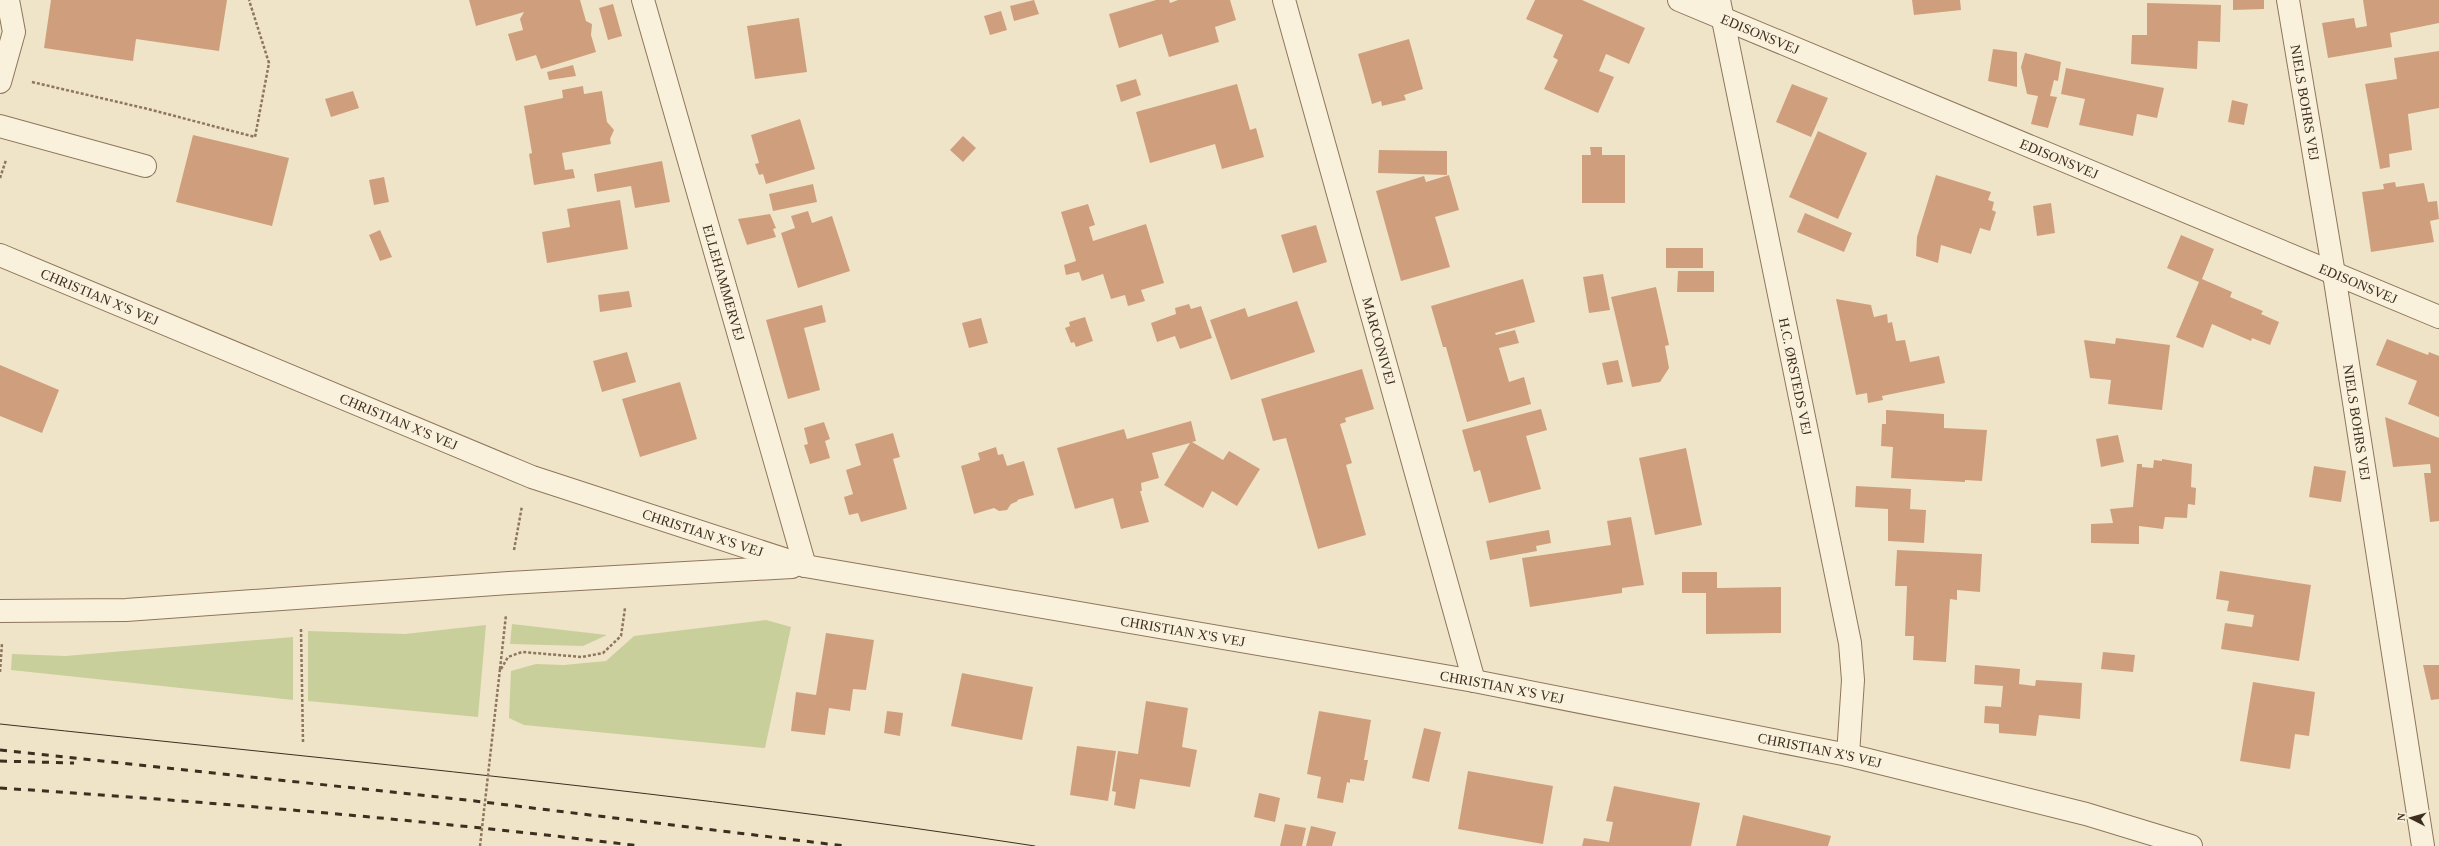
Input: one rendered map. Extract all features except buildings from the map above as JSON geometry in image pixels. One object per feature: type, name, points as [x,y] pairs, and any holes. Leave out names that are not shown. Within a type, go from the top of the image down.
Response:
[{"type":"street","points":[[1,79],[14,32],[8,0]]},
{"type":"street","name":"ELLEHAMMERVEJ","points":[[643,0],[805,566]]},
{"type":"street","name":"MARCONIVEJ","points":[[1284,0],[1474,681]]},
{"type":"street","name":"EDISONSVEJ","points":[[1679,0],[1721,10],[2334,274],[2439,317]]},
{"type":"street","name":"NIELS BOHRS VEJ","points":[[2288,0],[2334,274],[2423,846]]},
{"type":"street","name":"H.C. ØRSTEDS VEJ","points":[[1721,10],[1850,642],[1853,680],[1848,755]]},
{"type":"street","points":[[0,126],[145,166]]},
{"type":"street","name":"CHRISTIAN X'S VEJ","points":[[0,255],[532,477],[805,566],[1474,681],[1848,755],[2086,814],[2191,846]]},
{"type":"street","name":"CHRISTIAN X'S VEJ","points":[[0,611],[126,610],[509,583],[805,566]]},
{"type":"path","points":[[1,79],[148,109],[255,137],[269,63],[249,0]]},
{"type":"path","points":[[509,583],[518,515],[532,477]]},
{"type":"path","points":[[500,669],[508,657],[522,652],[582,656],[603,653],[621,636],[629,576]]},
{"type":"path","points":[[301,598],[303,742]]},
{"type":"path","points":[[480,846],[502,644]]},
{"type":"path","points":[[0,672],[2,658]]},
{"type":"green space","points":[[766,620],[791,627],[765,748],[524,725],[509,718],[511,671],[536,664],[564,665],[606,661],[634,636]]},
{"type":"green space","points":[[512,624],[607,635],[583,646],[510,644]]},
{"type":"green space","points":[[486,625],[478,717],[308,701],[308,631],[405,634]]},
{"type":"green space","points":[[293,637],[293,700],[11,670],[12,654],[65,656]]},
{"type":"tram line","points":[[0,724],[648,794],[906,827],[1035,846]]},
{"type":"railway","points":[[0,750],[475,801],[845,846]]},
{"type":"railway","points":[[0,761],[74,763]]},
{"type":"railway","points":[[0,788],[320,812],[640,846]]}]
